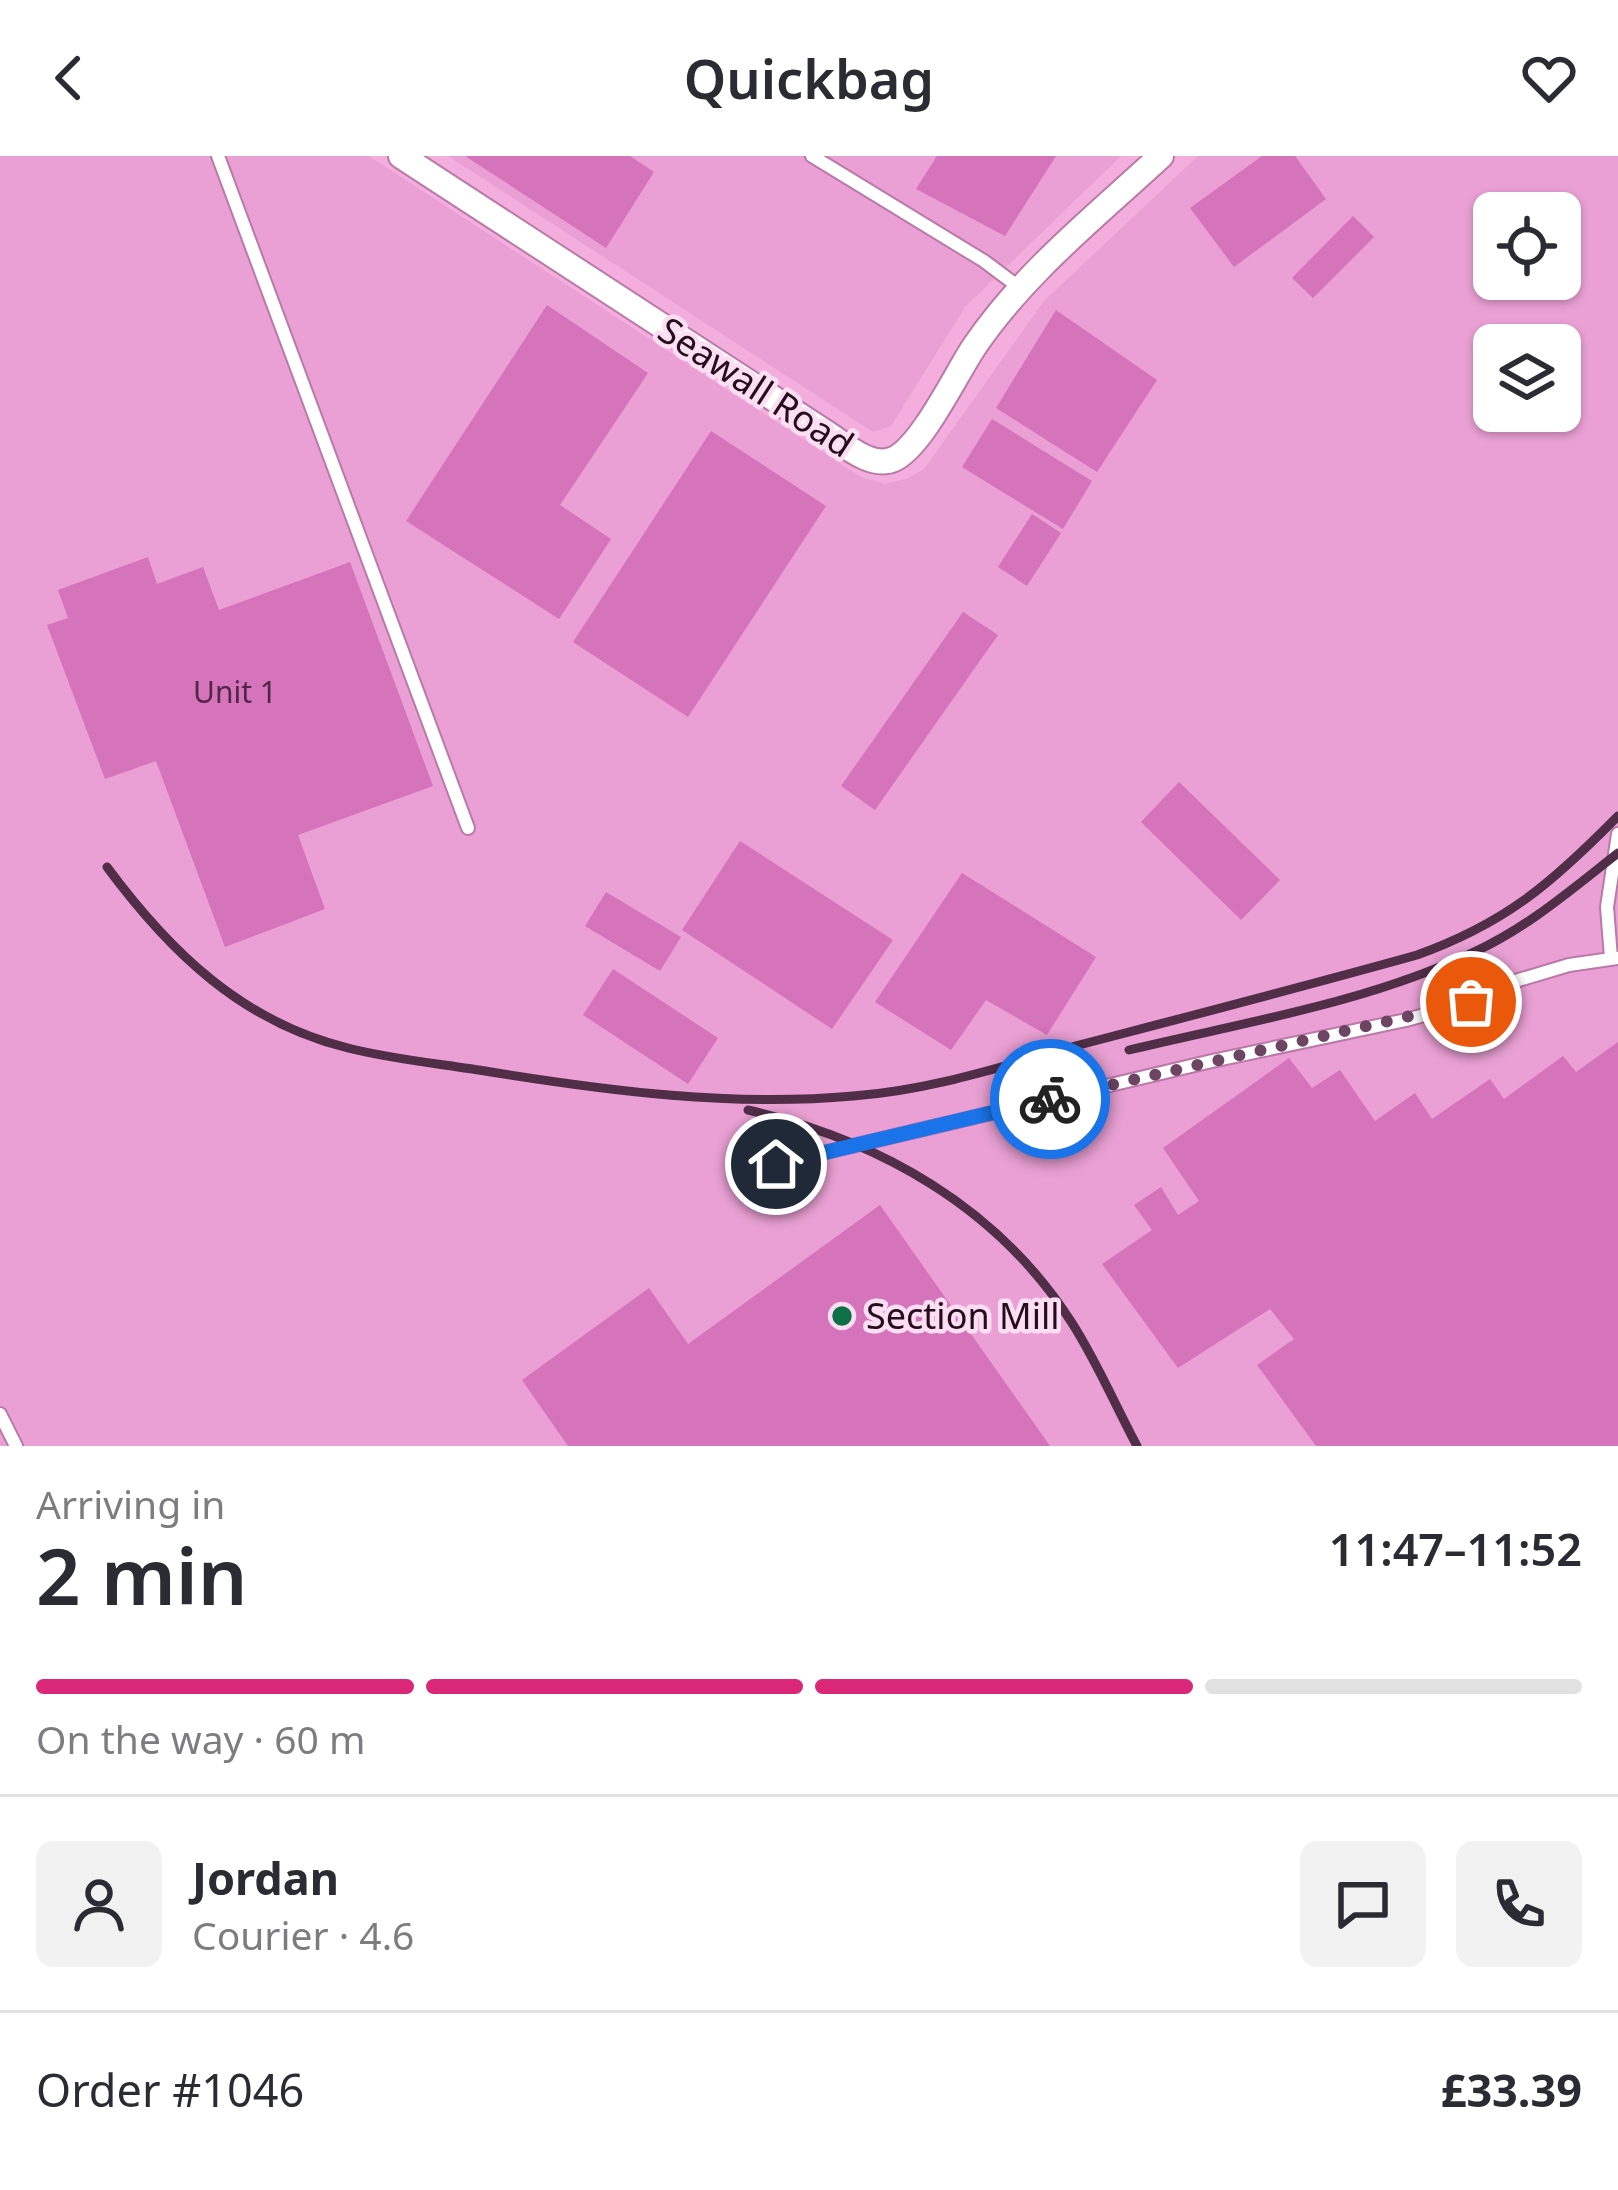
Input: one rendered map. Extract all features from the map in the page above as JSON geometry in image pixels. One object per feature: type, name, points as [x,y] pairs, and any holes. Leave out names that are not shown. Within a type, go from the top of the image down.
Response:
[{"type":"street","name":"Seawall Road","points":[[416,160],[871,460],[885,462],[906,452],[977,343],[1021,289],[1161,156]]},
{"type":"lane","points":[[218,156],[468,828]]},
{"type":"lane","points":[[812,156],[984,261],[1021,289]]},
{"type":"lane","points":[[776,1164],[1451,1009],[1502,985],[1614,958],[1607,907],[1618,834]]},
{"type":"lane","points":[[0,1414],[16,1446]]},
{"type":"shaded area","points":[[0,156],[369,156],[861,477],[885,484],[924,469],[1044,301],[1198,156],[1618,156],[1618,1446],[0,1446]]},
{"type":"shaded area","points":[[448,156],[1121,156],[965,307],[891,426],[873,432]]},
{"type":"building","points":[[465,156],[630,156],[654,172],[606,248]]},
{"type":"building","points":[[937,156],[1056,156],[1005,236],[916,189]]},
{"type":"building","points":[[1262,156],[1295,156],[1326,199],[1234,267],[1190,208]]},
{"type":"building","points":[[1353,216],[1374,237],[1313,298],[1292,278]]},
{"type":"building","points":[[547,305],[648,373],[560,505],[611,539],[559,619],[406,521]]},
{"type":"building","points":[[1056,310],[1157,380],[1097,472],[996,408]]},
{"type":"building","points":[[992,419],[1092,481],[1063,529],[962,467]]},
{"type":"building","points":[[711,431],[826,506],[688,717],[573,642]]},
{"type":"building","points":[[1032,514],[1061,533],[1027,586],[998,567]]},
{"type":"building","points":[[148,557],[157,584],[203,567],[219,610],[350,562],[433,786],[298,835],[325,909],[225,947],[156,761],[105,779],[47,625],[68,618],[58,590]]},
{"type":"building","points":[[963,612],[998,635],[875,810],[841,786]]},
{"type":"building","points":[[1179,782],[1280,880],[1241,920],[1141,822]]},
{"type":"building","points":[[740,841],[893,940],[832,1029],[682,930]]},
{"type":"building","points":[[962,873],[1096,957],[1047,1035],[986,1000],[951,1050],[875,1002]]},
{"type":"building","points":[[606,892],[681,937],[660,971],[585,926]]},
{"type":"building","points":[[613,969],[718,1038],[688,1084],[583,1015]]},
{"type":"building","points":[[1618,1042],[1618,1446],[1316,1446],[1257,1365],[1294,1339],[1270,1309],[1178,1368],[1102,1264],[1152,1230],[1134,1205],[1161,1187],[1178,1215],[1199,1201],[1163,1148],[1289,1058],[1312,1088],[1340,1070],[1375,1121],[1415,1093],[1432,1119],[1490,1079],[1504,1099],[1563,1056],[1576,1072]]},
{"type":"building","name":"Section Mill","points":[[880,1205],[1050,1446],[568,1446],[522,1380],[649,1288],[688,1344]]},
{"type":"railway","points":[[107,867],[156,927],[211,980],[274,1021],[310,1036],[384,1056],[581,1085],[717,1098],[808,1099],[941,1082],[1417,955],[1477,929],[1526,899],[1618,816]]},
{"type":"railway","points":[[1129,1050],[1304,1010],[1433,970],[1512,931],[1618,853]]},
{"type":"railway","points":[[748,1110],[796,1123],[889,1160],[972,1213],[1009,1245],[1072,1323],[1137,1446]]},
{"type":"way so far","points":[[1050,1099],[1471,1002]]},
{"type":"place","name":"Section Mill","points":[[842,1316]]},
{"type":"route","points":[[776,1164],[1050,1099]]}]
